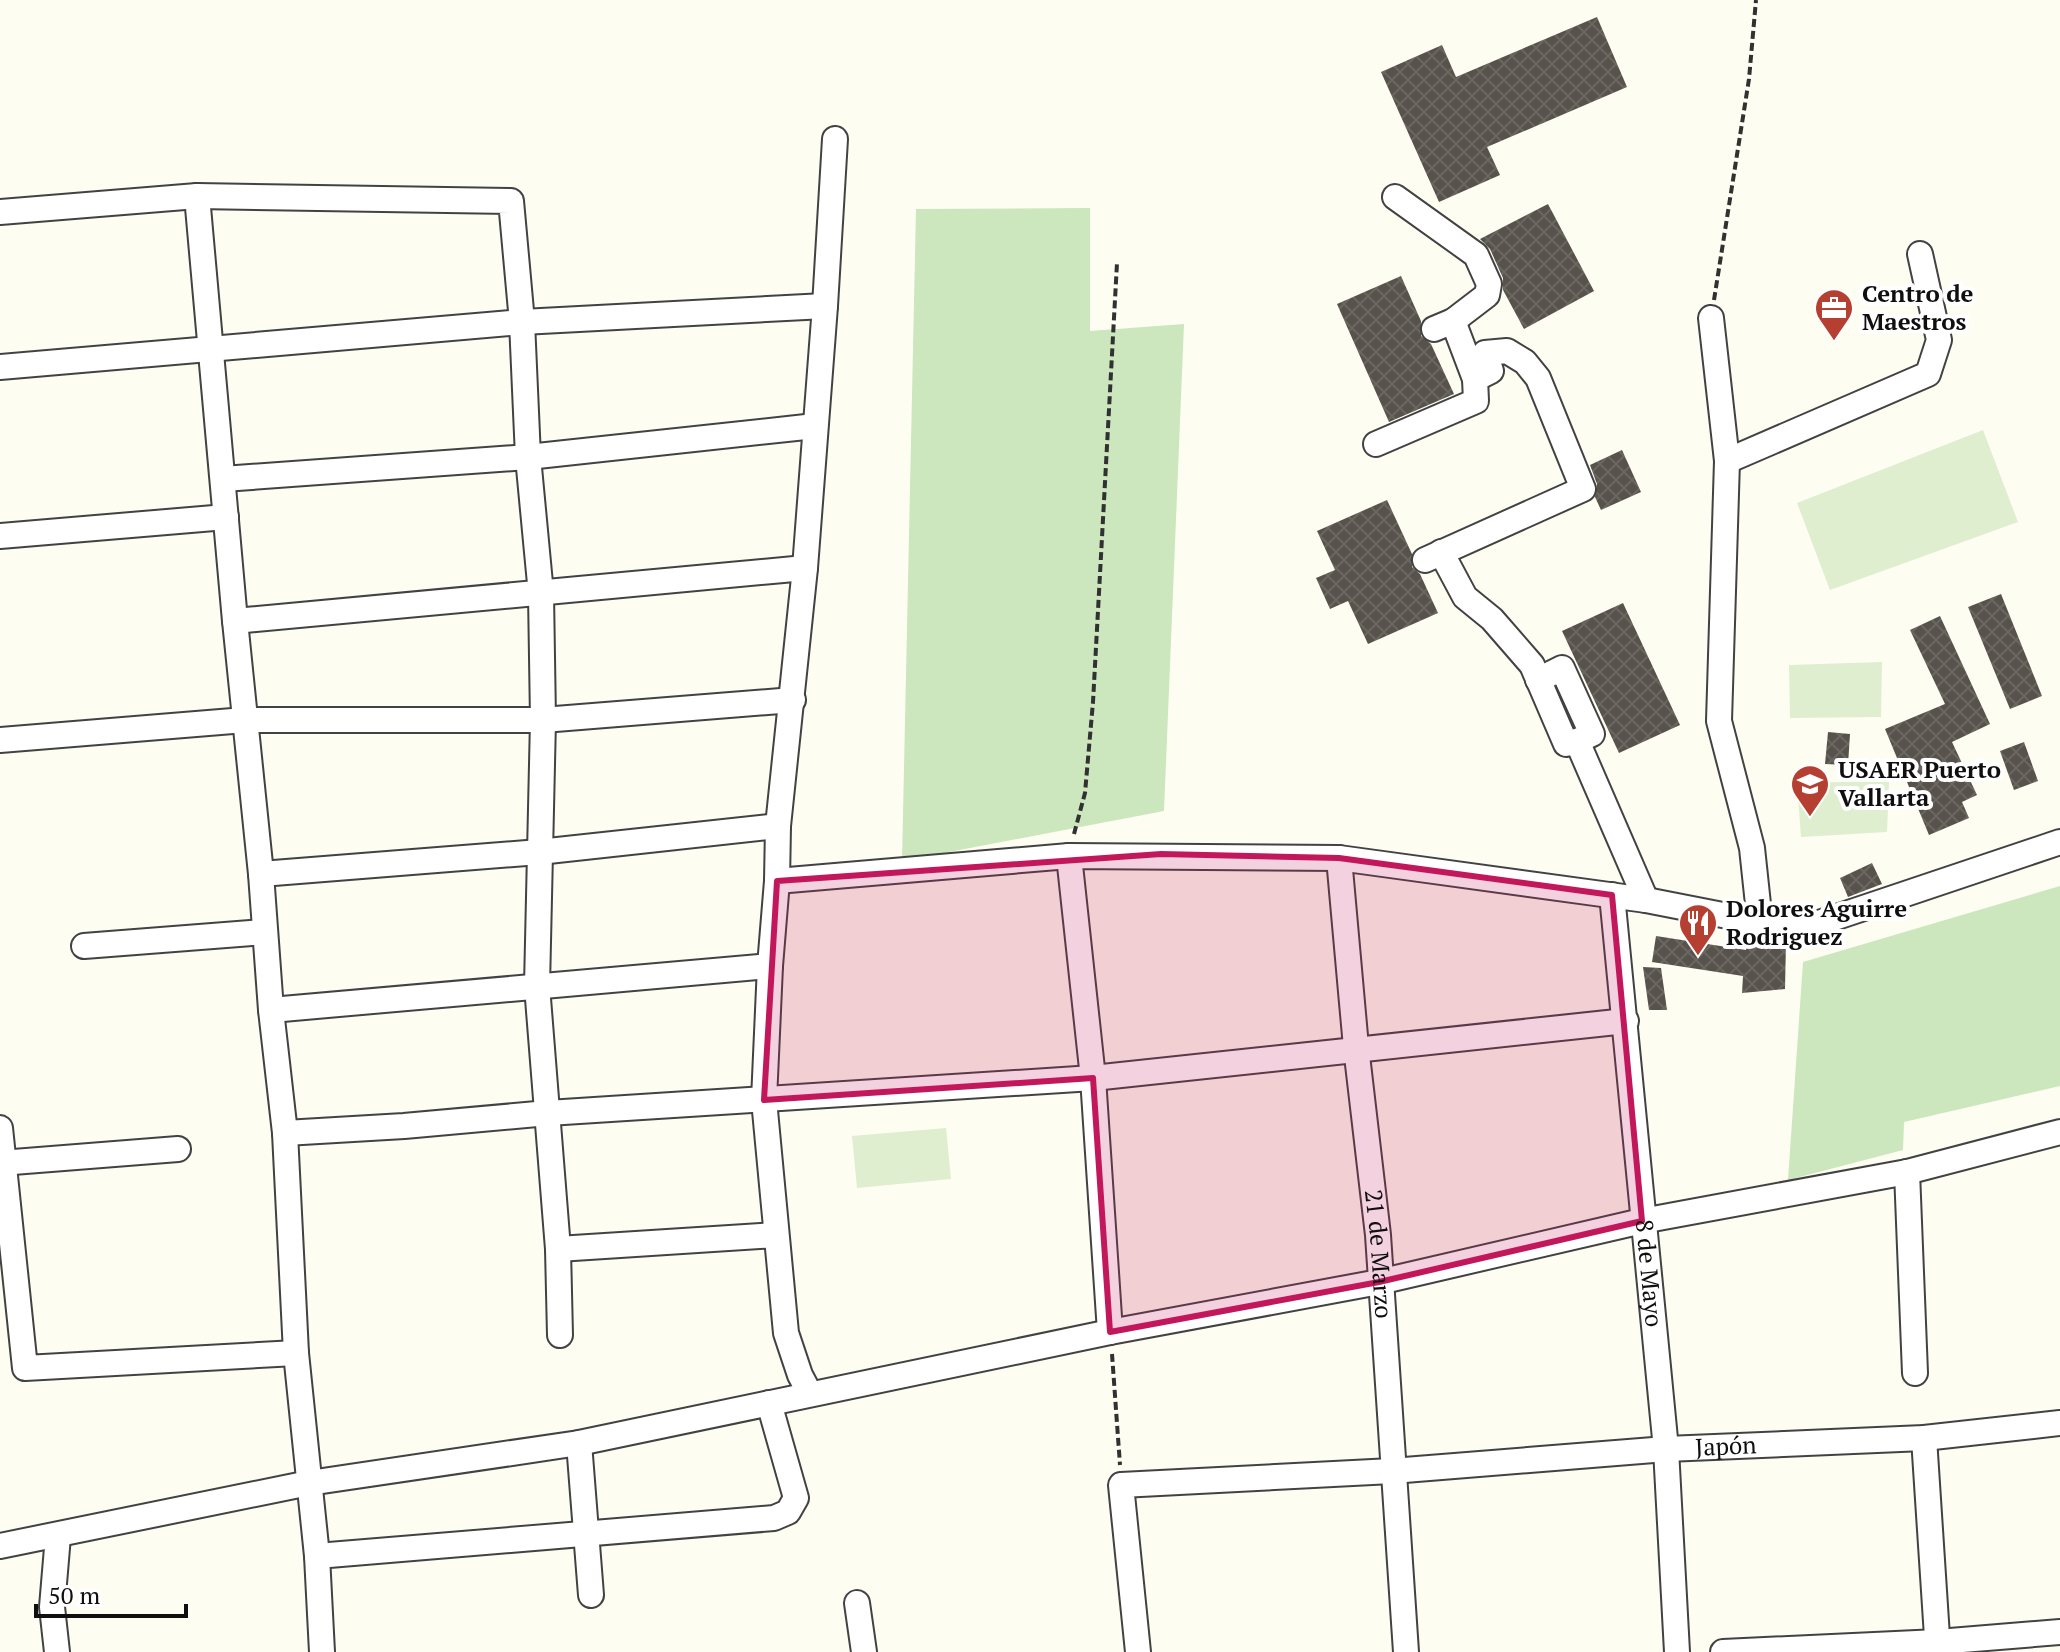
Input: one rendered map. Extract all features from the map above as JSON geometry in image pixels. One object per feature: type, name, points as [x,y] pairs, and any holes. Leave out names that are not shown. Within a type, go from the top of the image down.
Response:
[{"type":"street","points":[[810,1394],[786,1333],[764,1100],[778,826],[805,568],[835,139]]},
{"type":"street","points":[[0,212],[197,196],[511,201],[522,322],[528,457],[541,594],[543,720],[537,986],[558,1249],[560,1335]]},
{"type":"street","points":[[197,196],[271,1010],[285,1133],[296,1353],[317,1556],[322,1652]]},
{"type":"street","points":[[1376,444],[1476,401],[1476,364],[1443,325],[1487,295],[1489,284],[1476,255],[1395,197]]},
{"type":"street","points":[[1727,461],[1928,374],[1939,340],[1920,254]]},
{"type":"street","points":[[0,367],[522,322],[825,306]]},
{"type":"street","points":[[1711,318],[1727,461],[1719,721],[1752,848],[1760,923]]},
{"type":"street","points":[[1476,364],[1507,351],[1525,362],[1538,378],[1583,489],[1433,556],[1465,597],[1492,619],[1532,665],[1538,680],[1562,668],[1592,734],[1577,741],[1646,900]]},
{"type":"street","points":[[223,479],[528,457],[815,426]]},
{"type":"street","points":[[0,536],[226,517]]},
{"type":"street","points":[[235,621],[805,568]]},
{"type":"street","points":[[0,740],[245,720],[543,720],[793,700]]},
{"type":"street","points":[[261,874],[539,852],[778,826]]},
{"type":"street","points":[[777,881],[1069,856],[1161,854],[1339,858],[1646,900],[1784,927],[1810,926],[2060,842]]},
{"type":"street","points":[[1069,856],[1093,1078],[1110,1332]]},
{"type":"street","name":"21 de Marzo","points":[[1339,858],[1356,1047],[1378,1235],[1406,1652]]},
{"type":"street","name":"8 de Mayo","points":[[1612,895],[1666,1449],[1677,1652]]},
{"type":"street","points":[[84,946],[264,932]]},
{"type":"street","points":[[271,1010],[770,966]]},
{"type":"street","points":[[285,1133],[1093,1078],[1356,1047],[1626,1021]]},
{"type":"street","points":[[0,1128],[25,1368],[296,1353]]},
{"type":"street","points":[[0,1546],[309,1483],[579,1443],[1110,1332],[1379,1282],[1642,1221],[1907,1172],[2060,1132]]},
{"type":"street","points":[[2,1163],[178,1149]]},
{"type":"street","points":[[1907,1172],[1915,1373]]},
{"type":"street","points":[[558,1249],[776,1235]]},
{"type":"street","points":[[317,1556],[587,1531],[774,1518],[788,1512],[796,1498],[769,1403]]},
{"type":"street","name":"Japón","points":[[1121,1485],[1392,1471],[1666,1449],[1924,1438],[2060,1423]]},
{"type":"street","points":[[1924,1438],[1938,1647]]},
{"type":"street","points":[[579,1443],[591,1595]]},
{"type":"street","points":[[1121,1485],[1138,1652]]},
{"type":"street","points":[[57,1652],[52,1607],[58,1536]]},
{"type":"street","points":[[857,1603],[864,1652]]},
{"type":"street","points":[[1723,1652],[1938,1647],[2060,1632]]},
{"type":"path","points":[[1711,318],[1749,79],[1756,0]]},
{"type":"path","points":[[1069,856],[1085,793],[1108,467],[1117,263]]},
{"type":"path","points":[[1110,1332],[1121,1485]]},
{"type":"highlighted area","points":[[1161,854],[1339,858],[1612,895],[1642,1221],[1379,1282],[1110,1332],[1093,1078],[764,1100],[777,881]]},
{"type":"green space","points":[[1090,208],[1090,331],[1184,324],[1164,811],[902,861],[916,209]]},
{"type":"green space","points":[[1983,430],[2018,522],[1830,590],[1797,503]]},
{"type":"green space","points":[[1882,662],[1881,717],[1790,718],[1789,665]]},
{"type":"green space","points":[[1889,781],[1887,832],[1801,837],[1797,783]]},
{"type":"green space","points":[[2060,886],[2060,1086],[1904,1122],[1903,1150],[1788,1180],[1803,962]]},
{"type":"green space","points":[[946,1128],[951,1179],[857,1188],[852,1136]]},
{"type":"building","points":[[1597,17],[1627,87],[1487,147],[1500,175],[1439,202],[1381,72],[1442,45],[1456,77]]},
{"type":"building","points":[[1548,204],[1594,291],[1524,329],[1503,290],[1503,278],[1490,249],[1480,239]]},
{"type":"building","points":[[1401,276],[1421,321],[1421,336],[1431,344],[1454,394],[1389,422],[1337,304]]},
{"type":"building","points":[[1622,450],[1641,492],[1601,510],[1595,497],[1597,484],[1590,465]]},
{"type":"building","points":[[1387,500],[1412,554],[1412,567],[1420,574],[1438,613],[1368,644],[1348,601],[1330,609],[1316,578],[1335,570],[1317,531]]},
{"type":"building","points":[[2001,594],[2042,696],[2010,709],[1968,607]]},
{"type":"building","points":[[1623,603],[1680,725],[1619,753],[1562,631]]},
{"type":"building","points":[[1940,616],[1990,724],[1952,742],[1977,795],[1962,802],[1969,818],[1929,835],[1885,729],[1945,704],[1910,630]]},
{"type":"building","points":[[1828,732],[1850,734],[1848,765],[1825,764]]},
{"type":"building","points":[[2024,742],[2038,781],[2014,790],[2000,751]]},
{"type":"building","points":[[1872,863],[1882,884],[1848,897],[1840,878]]},
{"type":"building","points":[[1748,935],[1786,942],[1785,989],[1742,993],[1743,976],[1652,962],[1656,936],[1746,950]]},
{"type":"building","points":[[1643,967],[1661,968],[1667,1010],[1649,1010]]},
{"type":"place","name":"Centro de Maestros","points":[[1834,342]]},
{"type":"place","name":"USAER Puerto Vallarta","points":[[1810,818]]},
{"type":"place","name":"Dolores Aguirre Rodriguez","points":[[1698,957]]}]
